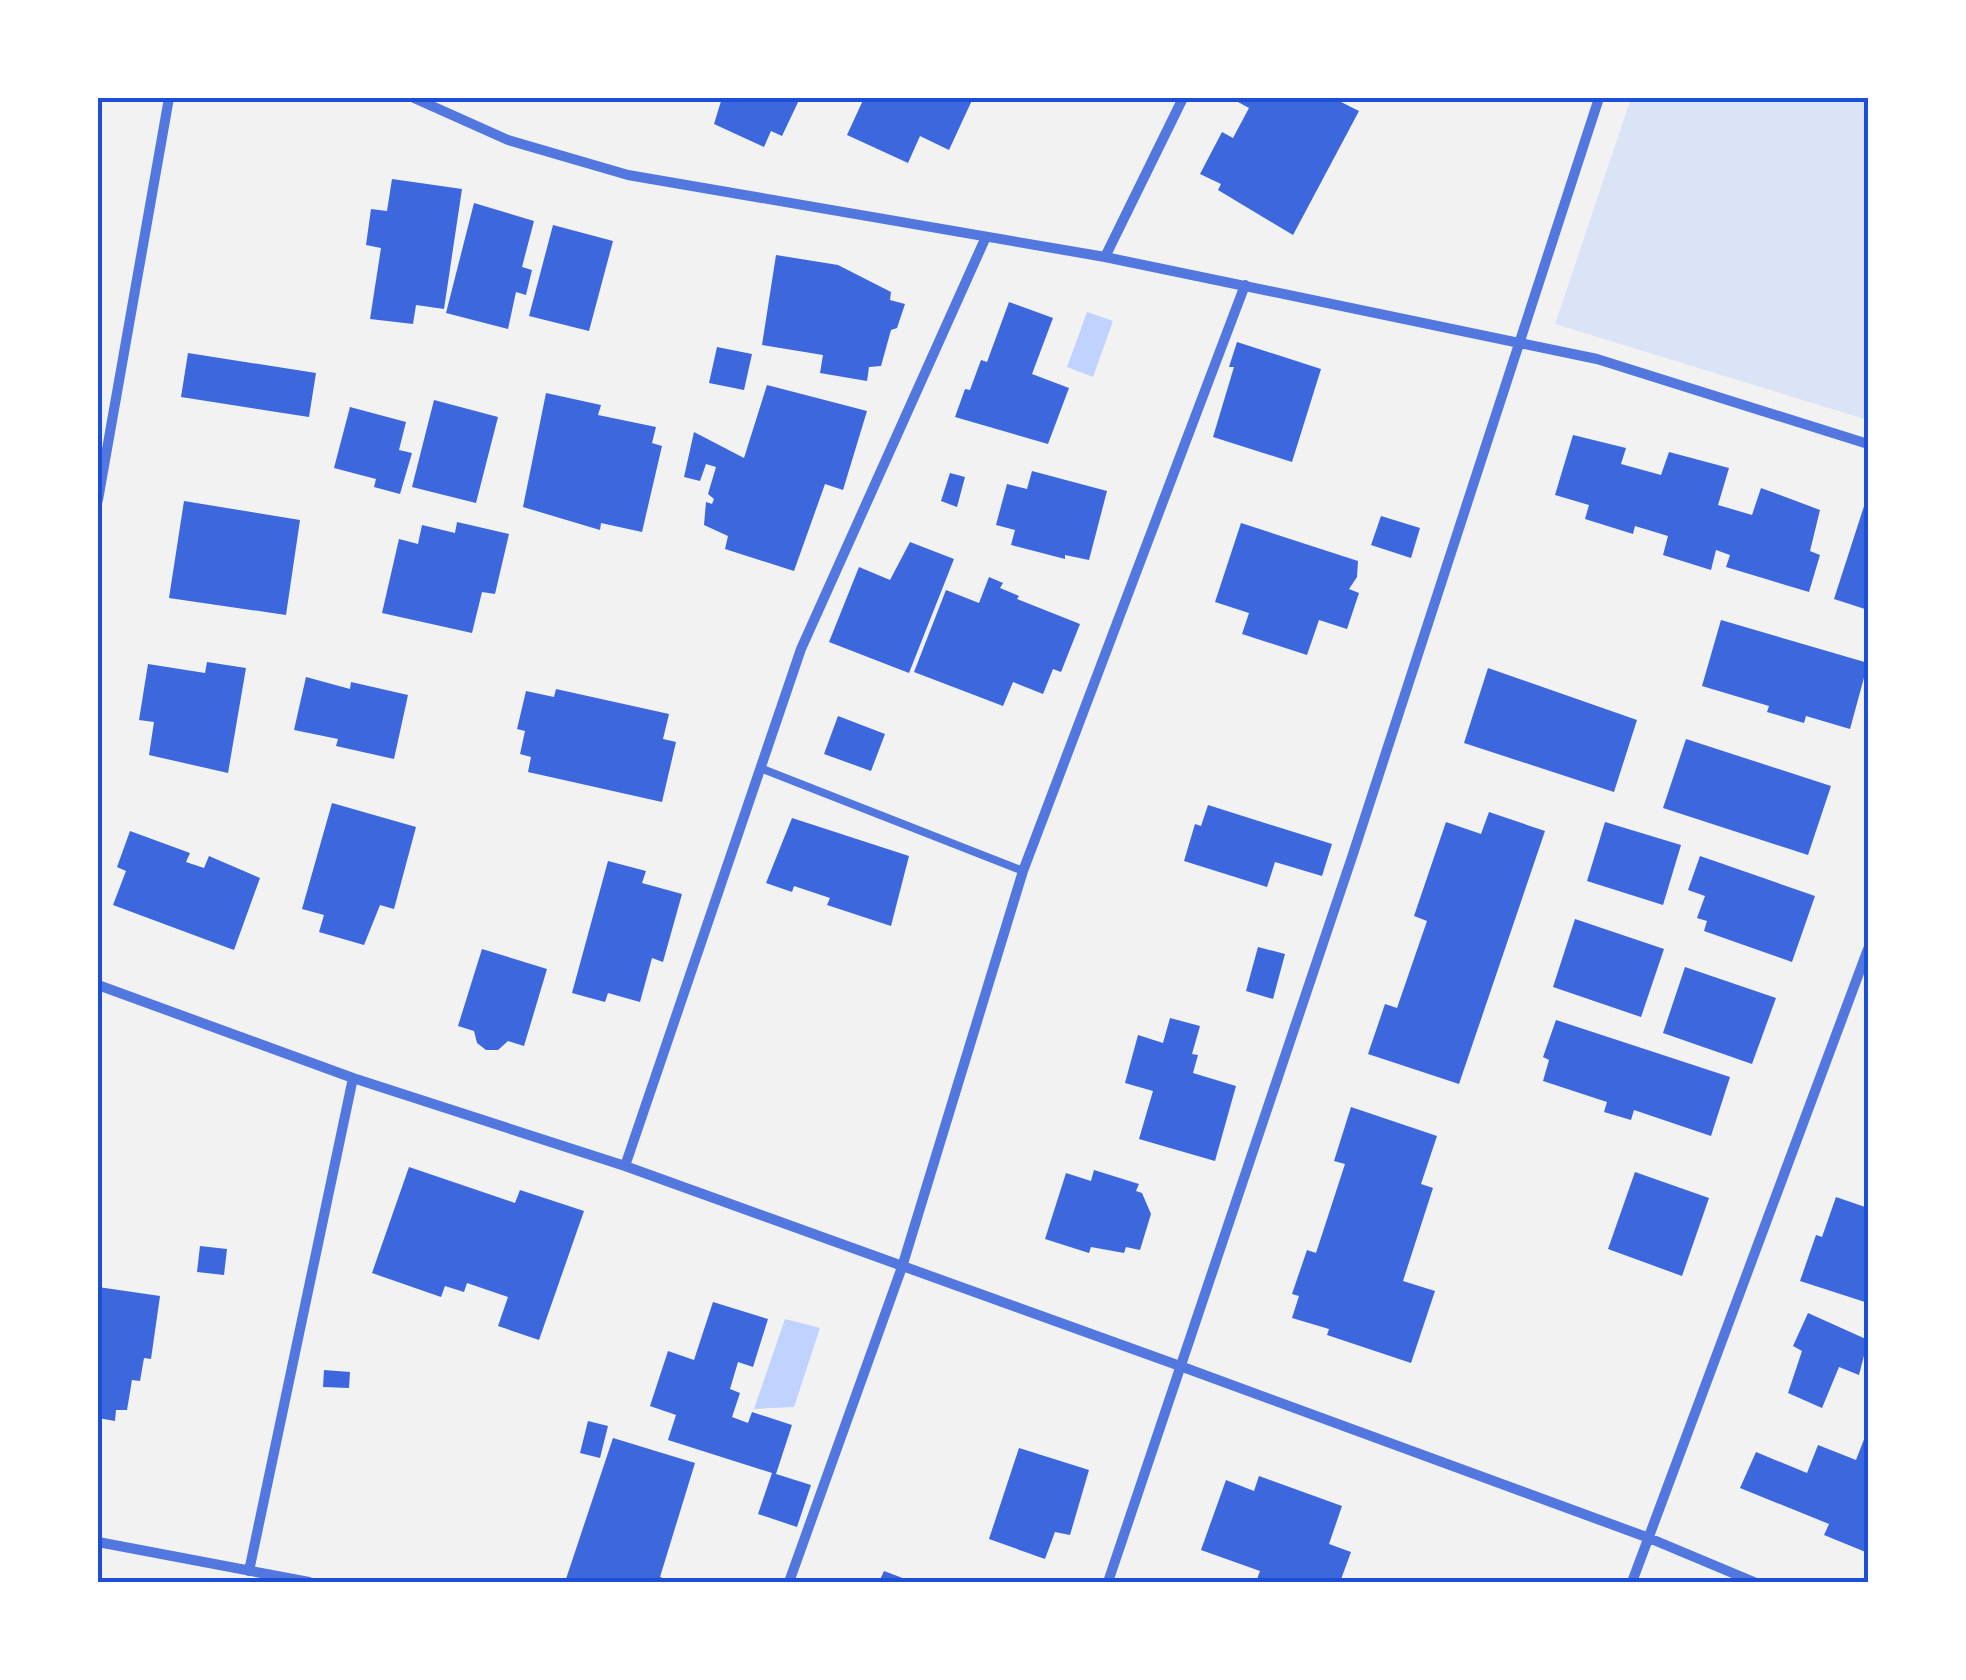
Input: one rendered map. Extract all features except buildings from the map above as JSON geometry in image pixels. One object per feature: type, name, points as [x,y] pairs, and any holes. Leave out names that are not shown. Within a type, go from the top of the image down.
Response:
[{"type":"street","points":[[98,500],[169,98]]},
{"type":"street","points":[[414,98],[508,140],[628,175],[1106,257],[1520,340],[1596,359],[1868,444]]},
{"type":"street","points":[[1106,257],[1183,98]]},
{"type":"street","points":[[1108,1582],[1599,98]]},
{"type":"street","points":[[625,1166],[801,649],[985,239]]},
{"type":"street","points":[[789,1582],[902,1267],[1023,871],[1245,285]]},
{"type":"street","points":[[1632,1582],[1868,950]]},
{"type":"street","points":[[98,985],[353,1078],[625,1166],[1180,1366],[1648,1538],[1754,1582]]},
{"type":"street","points":[[249,1572],[353,1078]]},
{"type":"street","points":[[98,1542],[308,1582]]},
{"type":"lane","points":[[760,768],[1023,871]]},
{"type":"shaded area","points":[[1631,98],[1868,98],[1868,420],[1555,324]]},
{"type":"water","points":[[1087,312],[1113,321],[1093,377],[1067,367]]},
{"type":"water","points":[[785,1319],[820,1328],[794,1407],[754,1409]]}]
